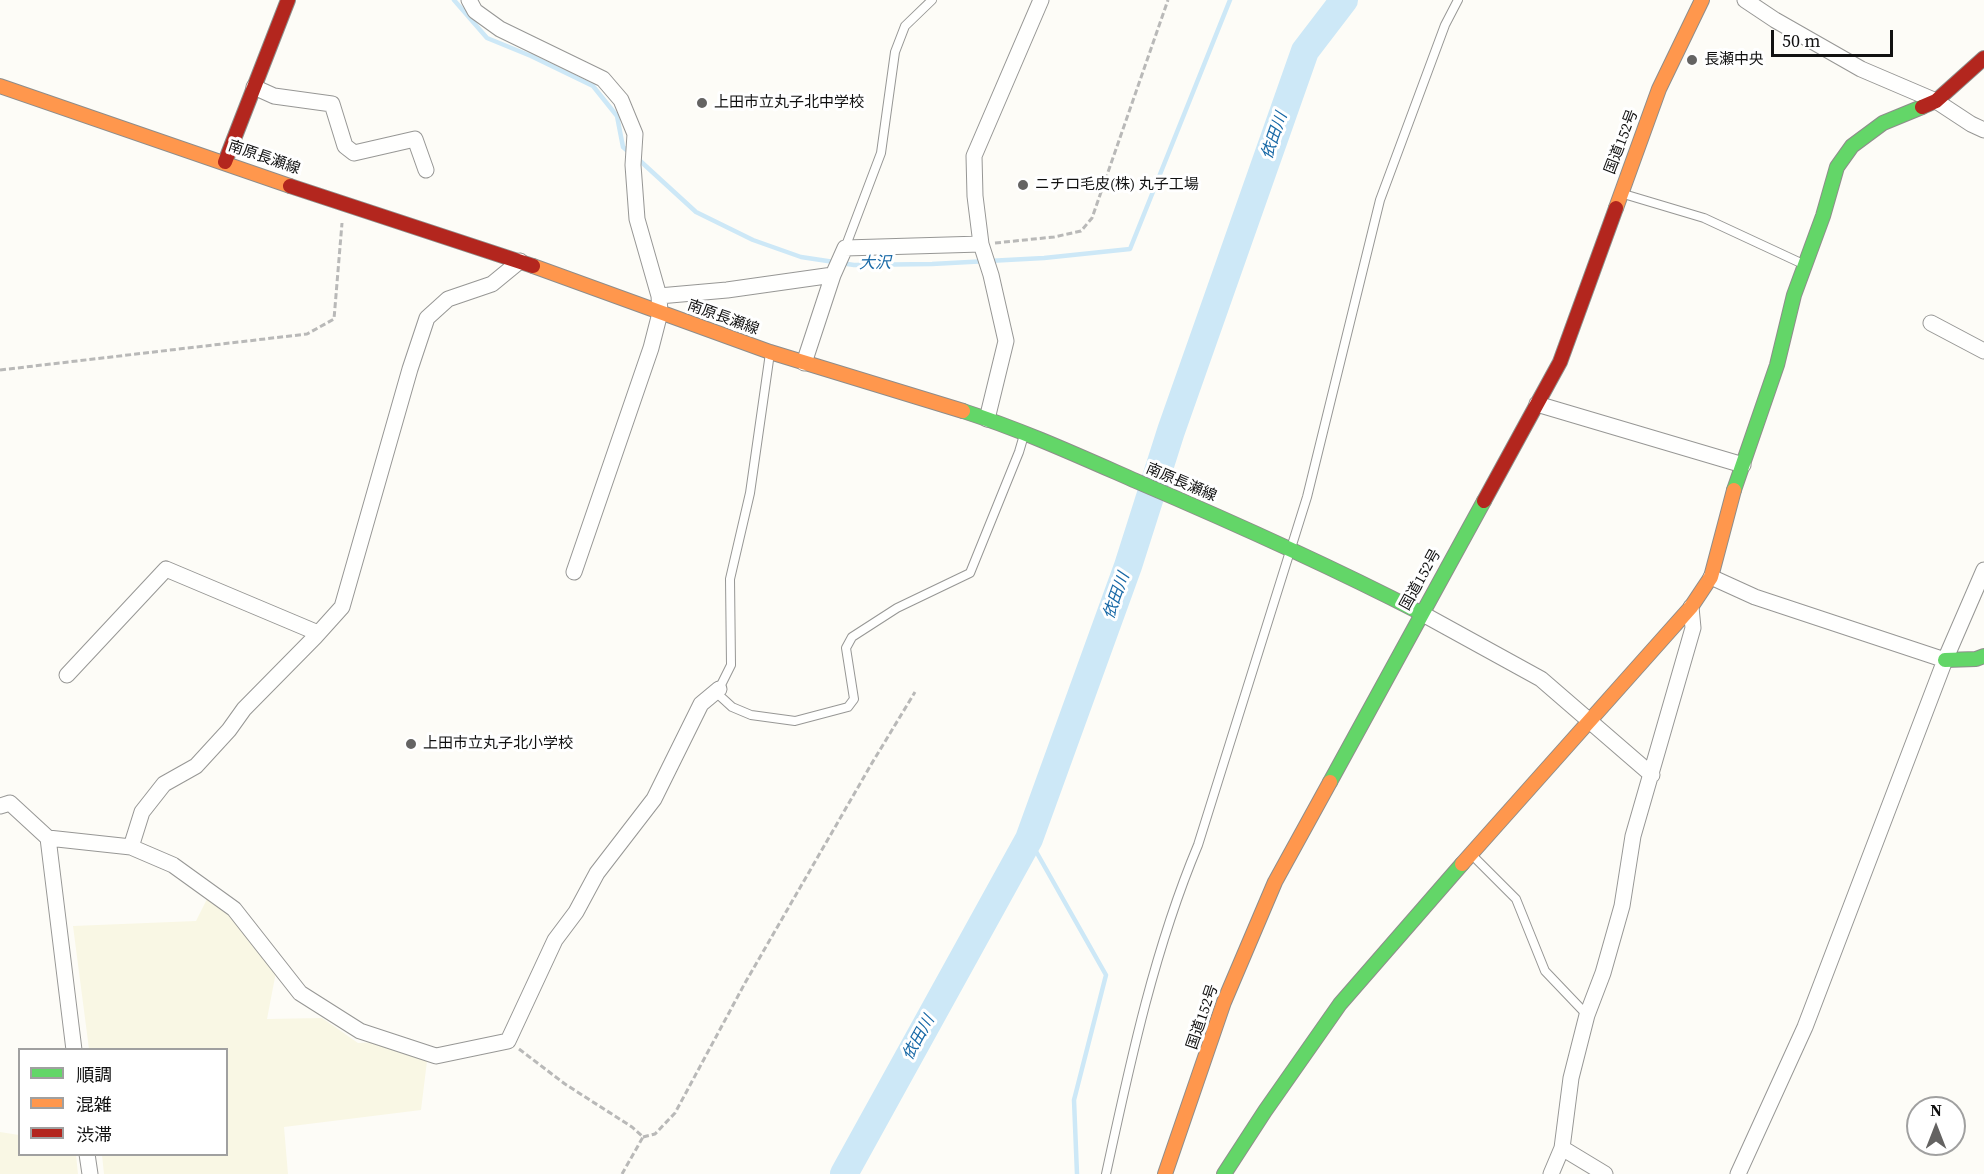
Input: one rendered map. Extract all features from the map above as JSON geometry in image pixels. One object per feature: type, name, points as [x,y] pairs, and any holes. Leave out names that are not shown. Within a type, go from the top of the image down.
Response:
[{"type":"main road","points":[[225,162],[288,0]]},
{"type":"main road","name":"国道152号","points":[[1165,1174],[1224,1002],[1275,882],[1560,362],[1659,88],[1702,0]]},
{"type":"main road","points":[[1224,1174],[1340,1004],[1691,607],[1711,577],[1733,492],[1777,365],[1794,295],[1823,216],[1837,167],[1852,146],[1882,123],[1936,101],[1984,58]]},
{"type":"main road","name":"南原長瀬線","points":[[0,86],[344,204],[520,261],[770,352],[987,419],[1025,433],[1292,549],[1421,613]]},
{"type":"main road","points":[[1945,660],[1976,659],[1984,656]]},
{"type":"street","points":[[469,0],[474,11],[500,29],[603,79],[621,100],[635,134],[633,165],[637,219],[658,296],[660,312],[651,348],[573,572]]},
{"type":"street","points":[[987,419],[1006,341],[991,275],[981,244],[975,196],[974,156],[1041,0]]},
{"type":"street","points":[[1745,0],[1775,20],[1861,69],[1936,101],[1971,124],[1984,129]]},
{"type":"street","points":[[254,87],[274,96],[332,104],[345,146],[354,153],[415,139],[426,170]]},
{"type":"street","points":[[804,363],[833,275],[845,248],[981,244]]},
{"type":"street","points":[[131,847],[142,812],[164,784],[196,766],[229,730],[244,708],[342,607],[410,369],[427,318],[448,298],[492,285],[520,261]]},
{"type":"street","points":[[658,296],[727,290],[833,275]]},
{"type":"street","points":[[1930,323],[1984,351]]},
{"type":"street","points":[[1537,404],[1743,465]]},
{"type":"street","points":[[67,675],[166,569],[318,633]]},
{"type":"street","points":[[1738,1174],[1805,1027],[1945,660],[1984,570]]},
{"type":"street","points":[[1711,577],[1755,597],[1945,660]]},
{"type":"street","points":[[1551,1174],[1562,1148],[1571,1078],[1587,1015],[1603,973],[1622,906],[1633,836],[1693,628],[1691,607]]},
{"type":"street","points":[[1421,613],[1542,679],[1652,775]]},
{"type":"street","points":[[0,806],[10,803],[48,838],[131,847],[173,865],[234,909],[300,993],[360,1031],[436,1056],[508,1041],[555,940],[576,912],[597,873],[654,799],[701,705],[719,689]]},
{"type":"street","points":[[48,838],[74,1048]]},
{"type":"street","points":[[1562,1148],[1605,1174]]},
{"type":"street","points":[[87,1156],[90,1174]]},
{"type":"lane","points":[[845,248],[881,153],[895,52],[905,26],[932,0]]},
{"type":"lane","points":[[1106,1174],[1146,1002],[1182,884],[1198,845],[1270,609],[1292,549],[1307,497],[1380,200],[1445,25],[1458,0]]},
{"type":"lane","points":[[1620,193],[1704,218],[1805,265]]},
{"type":"lane","points":[[770,352],[750,493],[730,579],[731,665],[719,689],[720,696],[732,707],[751,715],[795,721],[848,707],[854,699],[846,648],[852,637],[897,608],[970,573],[1025,433]]},
{"type":"lane","points":[[1471,854],[1516,899],[1545,971],[1587,1015]]},
{"type":"path","points":[[981,244],[1054,237],[1081,231],[1092,218],[1168,0]]},
{"type":"path","points":[[0,370],[307,334],[334,319],[344,204]]},
{"type":"path","points":[[622,1174],[643,1137],[655,1134],[675,1113],[751,973],[915,692]]},
{"type":"path","points":[[508,1041],[565,1084],[632,1127],[643,1137]]},
{"type":"shaded area","points":[[207,899],[236,917],[276,972],[267,1019],[322,1018],[358,1043],[405,1041],[427,1061],[421,1110],[284,1127],[288,1174],[104,1174],[102,1156],[228,1156],[228,1048],[89,1048],[73,926],[196,921]]},
{"type":"shaded area","points":[[0,1132],[18,1135],[18,1156],[76,1156],[78,1174],[0,1174]]},
{"type":"waterway","name":"大沢","points":[[454,0],[487,38],[593,86],[617,116],[623,147],[630,153]]},
{"type":"waterway","name":"大沢","points":[[637,158],[696,212],[753,240],[801,257],[854,265],[932,264],[1044,258],[1130,249],[1230,0]]},
{"type":"waterway","name":"依田川","points":[[844,1174],[1029,839],[1128,566],[1171,431],[1305,51],[1344,0]]},
{"type":"waterway","points":[[1029,839],[1106,975],[1074,1100],[1077,1174]]},
{"type":"traffic: fast","points":[[1734,490],[1777,365],[1794,295],[1823,216],[1837,167],[1852,146],[1883,123],[1922,107]]},
{"type":"traffic: fast","points":[[963,411],[1007,426],[1208,512],[1421,613]]},
{"type":"traffic: fast","points":[[1330,782],[1484,501]]},
{"type":"traffic: fast","points":[[1945,660],[1976,659],[1984,656]]},
{"type":"traffic: fast","points":[[1224,1174],[1340,1004],[1462,864]]},
{"type":"traffic: slow","points":[[1616,208],[1659,89],[1702,0]]},
{"type":"traffic: slow","points":[[0,86],[290,186]]},
{"type":"traffic: slow","points":[[533,266],[770,352],[963,411]]},
{"type":"traffic: slow","points":[[1462,864],[1691,607],[1711,577],[1734,490]]},
{"type":"traffic: slow","points":[[1165,1174],[1224,1002],[1275,882],[1330,782]]},
{"type":"traffic: jam","points":[[225,162],[288,0]]},
{"type":"traffic: jam","points":[[1922,107],[1936,101],[1984,58]]},
{"type":"traffic: jam","points":[[290,186],[533,266]]},
{"type":"traffic: jam","points":[[1484,501],[1560,362],[1616,208]]},
{"type":"place","name":"長瀬中央","points":[[1692,60]]},
{"type":"place","name":"上田市立丸子北中学校","points":[[702,103]]},
{"type":"place","name":"ニチロ毛皮(株) 丸子工場","points":[[1023,185]]},
{"type":"place","name":"上田市立丸子北小学校","points":[[411,744]]}]
